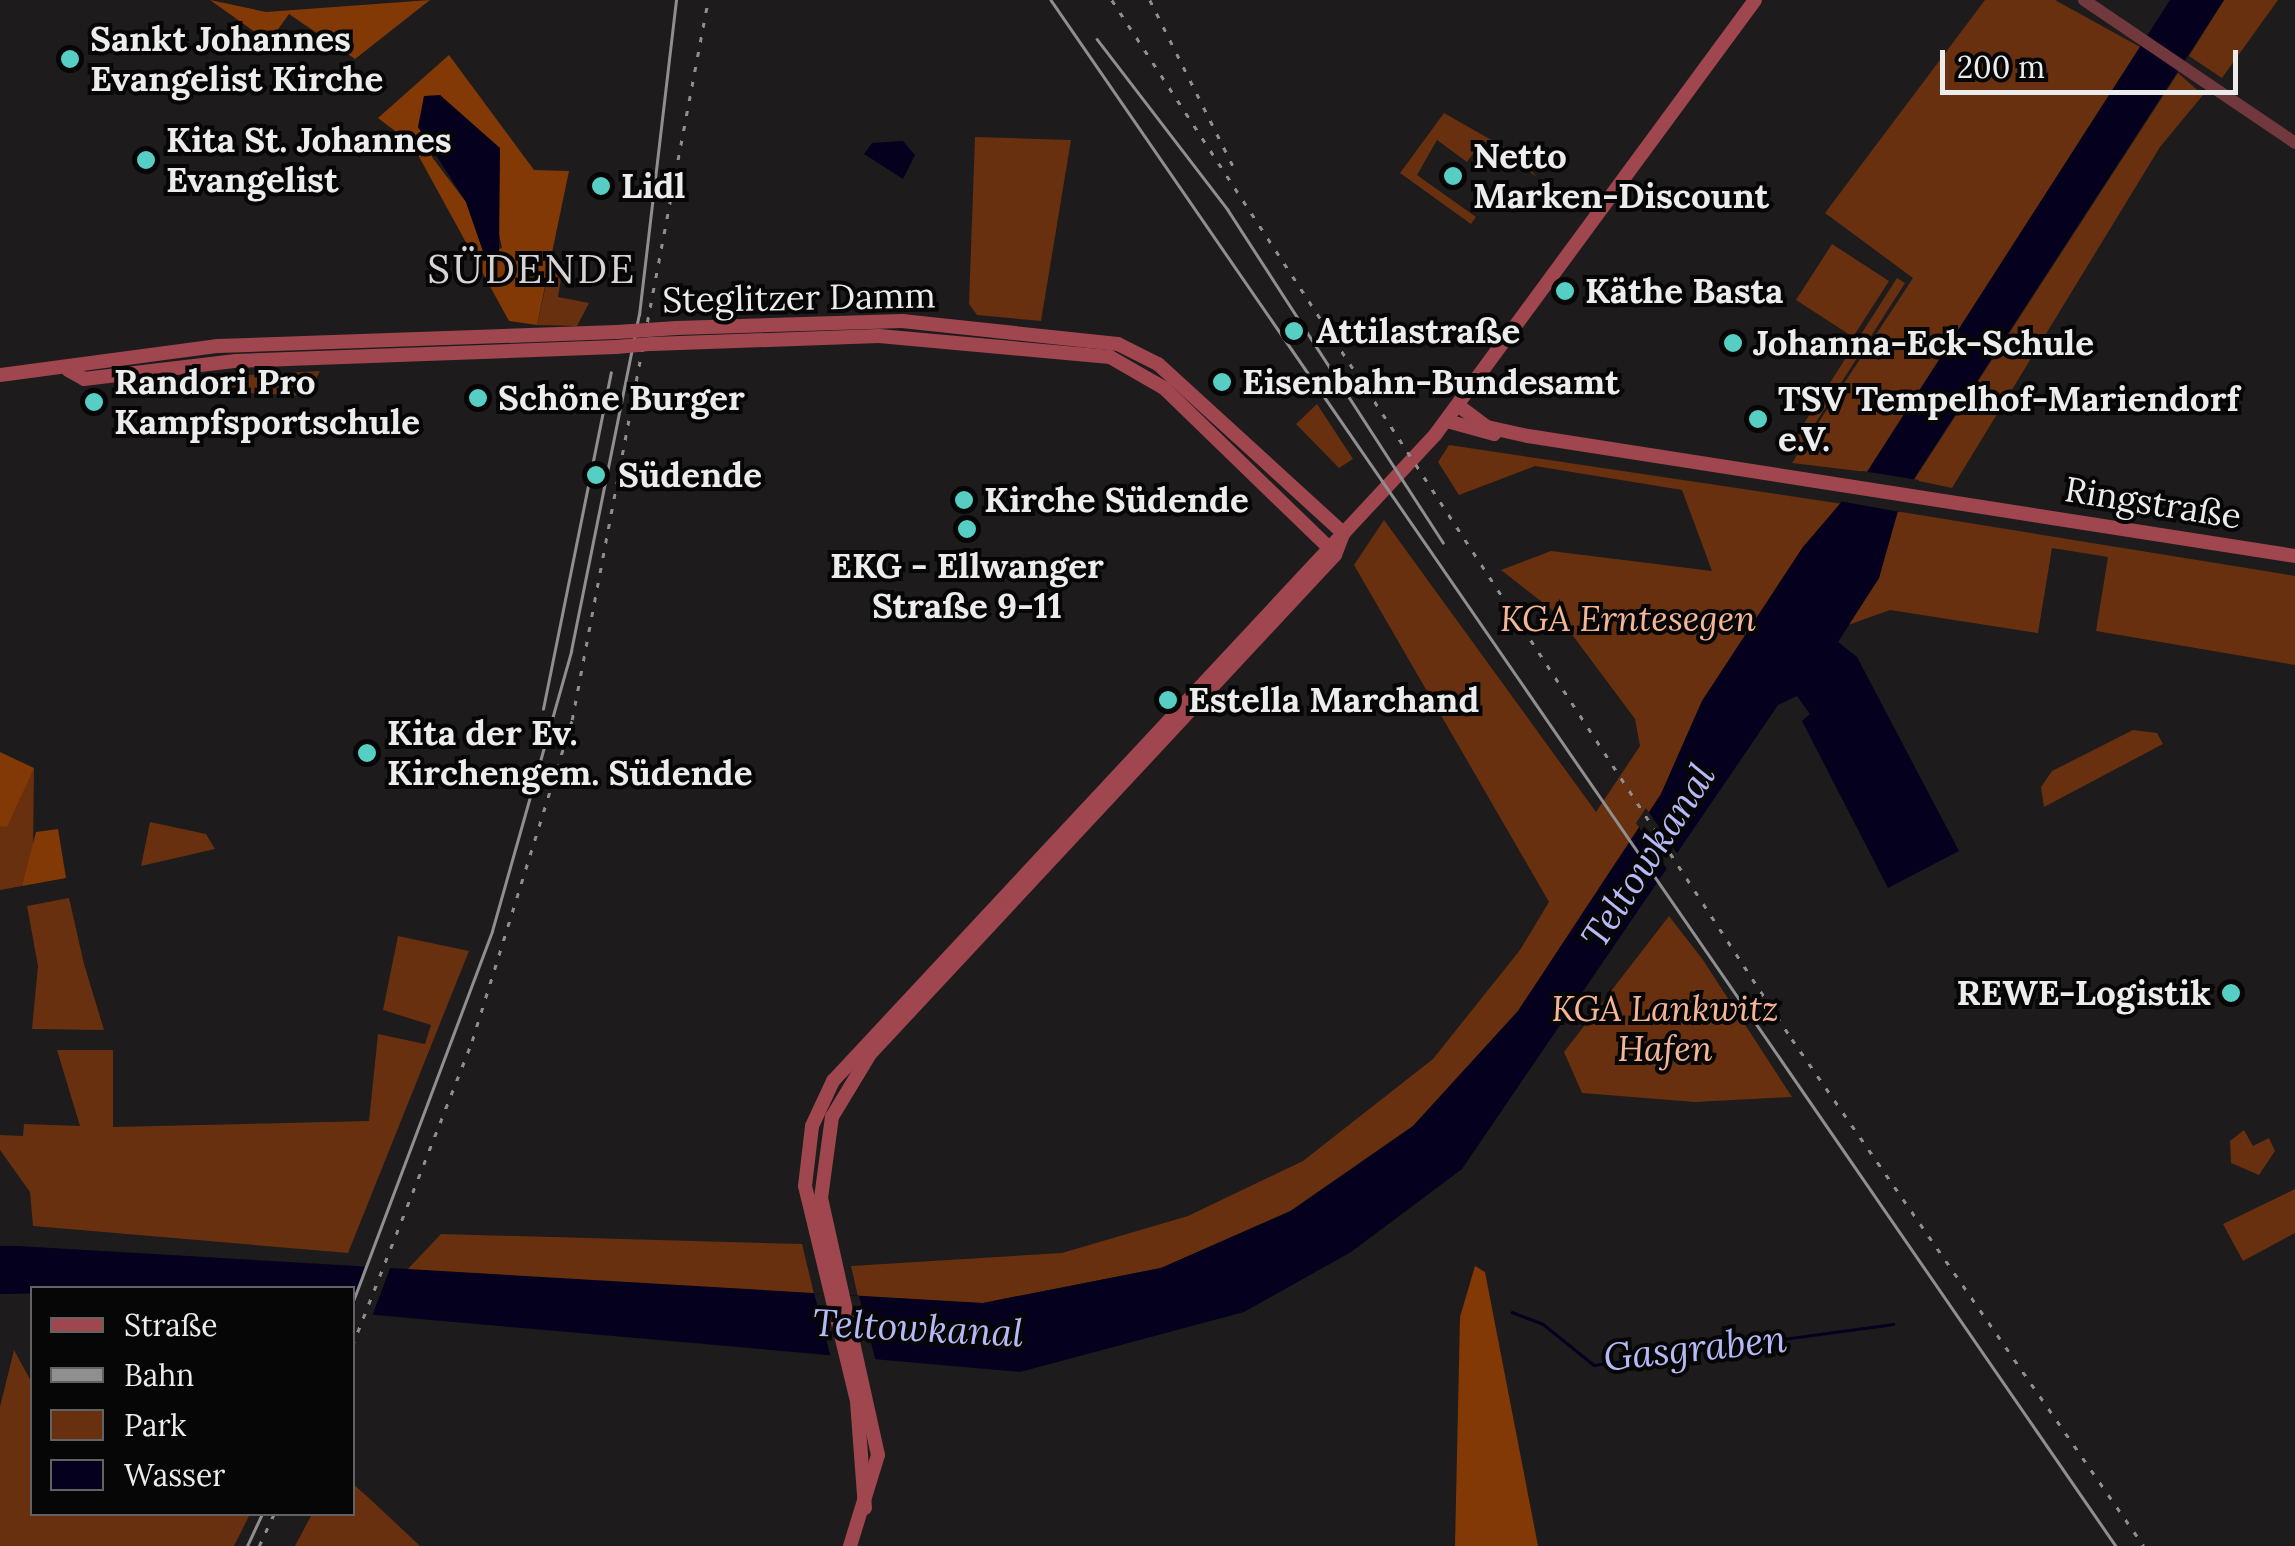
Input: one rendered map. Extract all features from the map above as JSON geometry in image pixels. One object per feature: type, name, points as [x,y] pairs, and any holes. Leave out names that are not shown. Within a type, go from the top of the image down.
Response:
[{"type":"main road","points":[[850,1546],[865,1508],[878,1455],[868,1383],[830,1265],[812,1233],[805,1172],[824,1113],[928,981],[1331,550],[1459,406],[1755,0]]},
{"type":"main road","name":"Steglitzer Damm","points":[[0,375],[68,370],[218,346],[617,340],[895,321],[1118,344],[1158,364],[1344,534]]},
{"type":"main road","name":"Steglitzer Damm","points":[[675,336],[880,336],[1110,356],[1164,388],[1331,550]]},
{"type":"main road","name":"Ringstraße","points":[[1459,406],[1487,427],[1528,436]]},
{"type":"main road","name":"Ringstraße","points":[[1447,420],[2295,556]]},
{"type":"main road","points":[[824,1113],[821,1198],[851,1381],[865,1508]]},
{"type":"street","points":[[2084,0],[2295,143]]},
{"type":"green space","points":[[1985,0],[2055,0],[2140,47],[1867,472],[1792,463],[1913,278],[1825,213]]},
{"type":"green space","points":[[2224,0],[2278,0],[2222,78],[2189,56]]},
{"type":"green space","points":[[2178,73],[2203,95],[2160,147],[1952,488],[1914,480]]},
{"type":"green space","points":[[1444,113],[1516,154],[1537,177],[1483,140],[1467,162],[1437,140],[1417,175],[1476,217],[1471,224],[1400,173]]},
{"type":"green space","points":[[975,137],[1071,140],[1041,321],[977,315],[969,304]]},
{"type":"green space","points":[[1832,244],[1889,281],[1853,337],[1796,300]]},
{"type":"green space","points":[[549,271],[562,273],[558,297],[589,303],[577,326],[537,325]]},
{"type":"green space","points":[[1897,278],[1905,283],[1802,444],[1794,439]]},
{"type":"green space","points":[[320,371],[307,396],[190,390],[213,377]]},
{"type":"green space","points":[[1317,404],[1353,459],[1339,468],[1296,424]]},
{"type":"green space","name":"KGA Erntesegen","points":[[1449,445],[1843,504],[1803,547],[1702,701],[1661,794],[1518,1011],[1413,1126],[1290,1211],[1161,1268],[983,1303],[859,1301],[851,1266],[1062,1253],[1188,1216],[1303,1161],[1433,1059],[1520,950],[1549,902],[1354,565],[1384,520],[1596,812],[1640,746],[1635,719],[1556,613],[1501,570],[1551,551],[1712,571],[1682,490],[1535,466],[1459,495],[1438,462]]},
{"type":"green space","points":[[1895,511],[2295,576],[2295,665],[2096,631],[2108,557],[2052,548],[2038,633],[1890,610],[1848,625],[1879,578]]},
{"type":"green space","points":[[2133,730],[2157,733],[2163,744],[2044,807],[2041,787],[2052,771]]},
{"type":"green space","points":[[34,768],[33,852],[22,886],[0,890],[0,826]]},
{"type":"green space","points":[[150,822],[206,834],[215,849],[141,866]]},
{"type":"green space","points":[[69,898],[104,1030],[32,1029],[38,966],[27,906]]},
{"type":"green space","name":"KGA Lankwitz Hafen","points":[[1669,916],[1703,960],[1792,1097],[1695,1102],[1582,1093],[1564,1052]]},
{"type":"green space","points":[[398,936],[469,951],[348,1253],[33,1226],[30,1192],[0,1150],[0,1135],[23,1136],[24,1124],[80,1126],[57,1050],[113,1050],[113,1127],[369,1121],[378,1034],[425,1044],[431,1025],[383,1010]]},
{"type":"green space","points":[[2244,1130],[2253,1146],[2269,1138],[2275,1151],[2259,1175],[2231,1163],[2230,1141]]},
{"type":"green space","points":[[2295,1189],[2295,1233],[2243,1261],[2223,1224]]},
{"type":"green space","points":[[441,1234],[802,1244],[815,1298],[405,1272]]},
{"type":"green space","points":[[14,1350],[30,1379],[30,1516],[249,1516],[234,1546],[0,1546],[0,1407]]},
{"type":"green space","points":[[355,1486],[420,1546],[295,1546],[311,1516],[355,1516]]},
{"type":"shaded area","points":[[210,0],[266,12],[430,0],[355,59],[289,14],[269,42]]},
{"type":"shaded area","points":[[449,55],[534,170],[569,171],[537,325],[509,321],[412,144],[378,118]],"holes":[[[440,95],[500,167],[493,206],[502,248],[484,254],[466,202],[432,157]]]},
{"type":"shaded area","points":[[0,752],[34,768],[7,827],[0,826]]},
{"type":"shaded area","points":[[58,829],[66,878],[22,886],[36,832]]},
{"type":"shaded area","points":[[1475,1266],[1485,1272],[1538,1546],[1455,1546],[1460,1317]]},
{"type":"water","name":"Teltowkanal","points":[[2170,0],[2224,0],[1902,497],[1879,578],[1838,642],[1857,657],[1959,851],[1888,888],[1802,721],[1810,714],[1797,696],[1778,705],[1462,1169],[1351,1252],[1244,1312],[1020,1372],[355,1313],[355,1286],[30,1286],[30,1293],[0,1294],[0,1246],[18,1246],[983,1303],[1161,1268],[1291,1211],[1413,1126],[1518,1011],[1661,794],[1702,701],[1803,547],[1867,472]]},
{"type":"water","points":[[440,95],[500,148],[499,255],[484,254],[466,202],[418,127],[424,96]]},
{"type":"water","points":[[903,141],[915,155],[903,179],[864,154],[872,143]]},
{"type":"pier","points":[[1862,471],[1919,480],[1900,512],[1839,501]]},
{"type":"pier","points":[[1646,808],[1679,856],[1669,872],[1636,823]]},
{"type":"pier","points":[[365,1264],[391,1266],[371,1319],[355,1318]]},
{"type":"pier","points":[[814,1293],[859,1296],[876,1362],[831,1358]]},
{"type":"waterway","name":"Gasgraben","points":[[1512,1312],[1543,1324],[1594,1365],[1893,1324]]},
{"type":"tram line","points":[[355,1296],[492,931],[571,651],[639,315],[676,0]]},
{"type":"tram line","points":[[1051,0],[2116,1546]]},
{"type":"tram line","points":[[1097,39],[1228,210],[1443,542]]},
{"type":"tram line","points":[[543,709],[611,373]]},
{"type":"tram line","points":[[247,1546],[261,1516]]},
{"type":"railway","points":[[355,1338],[472,1041],[572,720],[708,0]]},
{"type":"railway","points":[[1112,0],[1792,1039],[2144,1546]]},
{"type":"railway","points":[[1150,0],[1235,170]]},
{"type":"railway","points":[[259,1546],[273,1516]]},
{"type":"place","name":"Sankt Johannes Evangelist Kirche","points":[[70,59]]},
{"type":"place","name":"Kita St. Johannes Evangelist","points":[[146,160]]},
{"type":"place","name":"Netto Marken-Discount","points":[[1453,176]]},
{"type":"place","name":"Lidl","points":[[601,186]]},
{"type":"place","name":"Käthe Basta","points":[[1565,291]]},
{"type":"place","name":"Attilastraße","points":[[1294,331]]},
{"type":"place","name":"Johanna-Eck-Schule","points":[[1733,343]]},
{"type":"place","name":"Eisenbahn-Bundesamt","points":[[1222,382]]},
{"type":"place","name":"Schöne Burger","points":[[478,398]]},
{"type":"place","name":"Randori Pro Kampfsportschule","points":[[94,402]]},
{"type":"place","name":"TSV Tempelhof-Mariendorf e.V.","points":[[1758,419]]},
{"type":"place","name":"Südende","points":[[596,475]]},
{"type":"place","name":"Kirche Südende","points":[[964,500]]},
{"type":"place","name":"EKG - Ellwanger Straße 9-11","points":[[967,529]]},
{"type":"place","name":"Estella Marchand","points":[[1168,700]]},
{"type":"place","name":"Kita der Ev. Kirchengem. Südende","points":[[367,753]]},
{"type":"place","name":"REWE-Logistik","points":[[2231,993]]},
{"type":"district","name":"SÜDENDE","points":[[532,269]]}]
